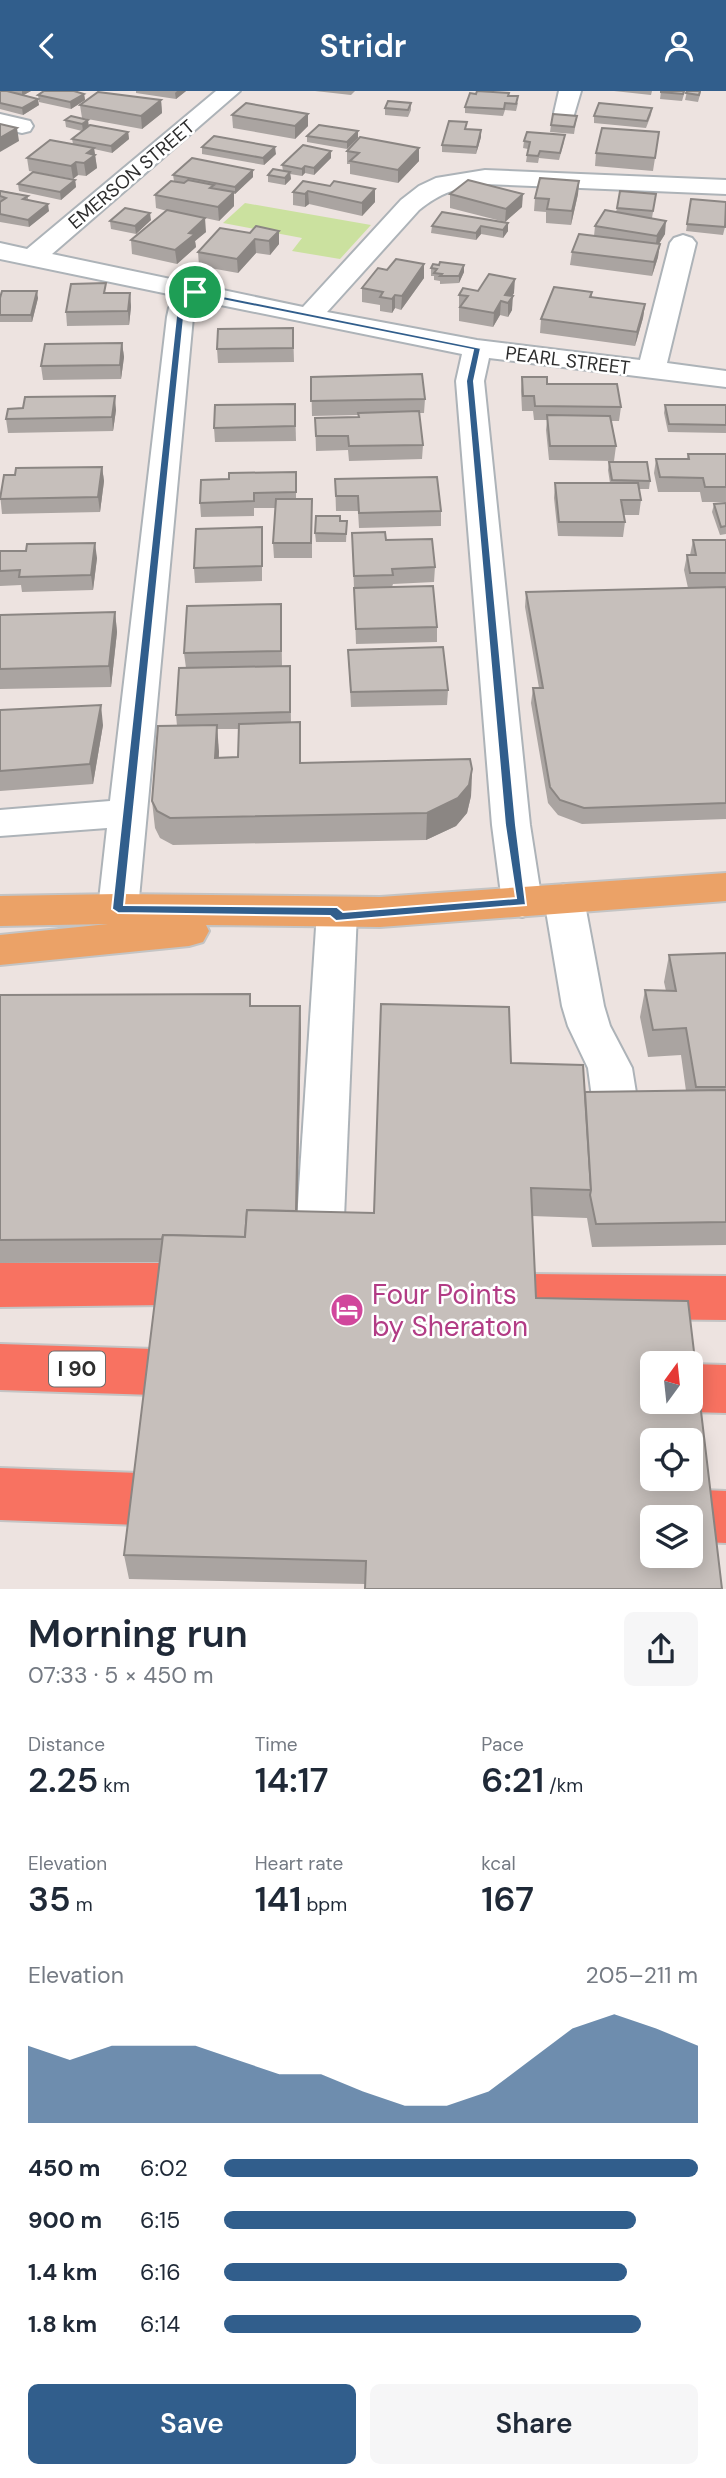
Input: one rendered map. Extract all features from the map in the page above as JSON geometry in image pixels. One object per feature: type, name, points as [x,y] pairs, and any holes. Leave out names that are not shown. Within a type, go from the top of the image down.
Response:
[{"type":"highway","points":[[0,1285],[193,1291]]},
{"type":"highway","points":[[531,1296],[726,1298]]},
{"type":"highway","name":"I 90","points":[[0,1367],[183,1378]]},
{"type":"highway","points":[[704,1388],[726,1389]]},
{"type":"highway","points":[[0,1494],[139,1499]]},
{"type":"main road","points":[[0,950],[336,914],[726,887]]},
{"type":"main road","points":[[0,911],[118,909],[336,914]]},
{"type":"street","name":"EMERSON STREET","points":[[32,258],[229,91]]},
{"type":"street","points":[[565,113],[570,91]]},
{"type":"street","points":[[0,121],[22,126]]},
{"type":"street","points":[[309,316],[410,205],[426,191],[448,180],[485,177],[726,187]]},
{"type":"street","points":[[651,370],[683,243]]},
{"type":"street","name":"PEARL STREET","points":[[0,251],[309,316],[477,348],[726,379]]},
{"type":"street","points":[[118,909],[180,317],[195,292]]},
{"type":"street","points":[[477,348],[470,381],[510,825],[522,902]]},
{"type":"street","points":[[0,823],[128,813]]},
{"type":"street","points":[[564,899],[585,1017],[610,1068],[626,1173],[651,1172]]},
{"type":"street","points":[[317,1307],[336,914]]},
{"type":"green space","points":[[245,203],[371,225],[340,259],[292,251],[302,238],[223,223]]},
{"type":"building","points":[[0,91],[38,99],[22,108],[0,103]]},
{"type":"building","points":[[44,91],[74,91],[84,94],[70,102],[38,95]]},
{"type":"building","points":[[477,91],[518,96],[516,104],[505,103],[504,109],[465,107],[470,93],[476,94]]},
{"type":"building","points":[[661,91],[684,91],[683,94]]},
{"type":"building","points":[[700,91],[699,95],[686,93]]},
{"type":"building","points":[[98,92],[161,100],[141,116],[80,105]]},
{"type":"building","points":[[388,101],[411,103],[408,110],[385,108]]},
{"type":"building","points":[[246,103],[308,114],[295,126],[232,115]]},
{"type":"building","points":[[599,103],[652,108],[647,121],[594,116]]},
{"type":"building","points":[[553,114],[577,116],[574,127],[551,125]]},
{"type":"building","points":[[71,116],[88,120],[82,124],[65,120]]},
{"type":"building","points":[[449,121],[467,122],[465,129],[481,130],[477,147],[442,145]]},
{"type":"building","points":[[0,124],[17,128],[0,138]]},
{"type":"building","points":[[90,125],[128,132],[111,146],[72,139]]},
{"type":"building","points":[[319,125],[358,131],[347,142],[307,136]]},
{"type":"building","points":[[602,128],[659,132],[655,158],[596,153]]},
{"type":"building","points":[[527,132],[565,135],[560,153],[540,151],[538,156],[527,155],[530,142],[524,141]]},
{"type":"building","points":[[214,136],[275,147],[263,158],[202,147]]},
{"type":"building","points":[[360,137],[419,148],[398,170],[350,161],[359,153],[347,151]]},
{"type":"building","points":[[50,140],[94,148],[87,153],[95,155],[84,163],[76,162],[71,166],[27,158]]},
{"type":"building","points":[[303,145],[331,151],[314,168],[305,166],[302,169],[282,165]]},
{"type":"building","points":[[192,158],[253,170],[235,187],[173,175]]},
{"type":"building","points":[[273,169],[290,172],[285,178],[268,175]]},
{"type":"building","points":[[33,172],[75,180],[60,192],[18,184]]},
{"type":"building","points":[[540,178],[579,181],[572,211],[547,209],[549,199],[535,198]]},
{"type":"building","points":[[188,180],[214,185],[210,188],[234,192],[218,207],[155,195],[171,181],[184,183]]},
{"type":"building","points":[[468,180],[523,194],[506,209],[450,194]]},
{"type":"building","points":[[303,181],[330,186],[334,181],[375,189],[362,203],[308,191],[305,194],[293,192]]},
{"type":"building","points":[[0,191],[28,196],[23,199],[48,204],[28,220],[0,214],[0,202],[6,198],[0,196]]},
{"type":"building","points":[[620,191],[656,194],[653,211],[617,208]]},
{"type":"building","points":[[691,199],[726,202],[725,227],[687,224]]},
{"type":"building","points":[[125,208],[150,213],[135,226],[110,221]]},
{"type":"building","points":[[167,210],[205,218],[189,233],[195,234],[175,250],[131,240]]},
{"type":"building","points":[[605,210],[666,221],[657,236],[595,226]]},
{"type":"building","points":[[442,212],[508,223],[503,230],[481,226],[476,233],[432,226]]},
{"type":"building","points":[[256,226],[279,231],[269,241],[255,239],[237,259],[198,252],[220,228],[250,233]]},
{"type":"building","points":[[579,234],[660,244],[654,262],[572,252]]},
{"type":"building","points":[[396,259],[424,264],[402,296],[395,295],[392,299],[380,297],[383,292],[362,288],[378,268],[387,270]]},
{"type":"building","points":[[440,262],[464,265],[459,276],[440,276],[442,274],[434,273],[437,269],[431,268],[433,264],[439,265]]},
{"type":"building","points":[[489,274],[515,279],[505,295],[513,296],[508,303],[501,301],[494,313],[460,307],[468,296],[459,295],[463,288],[478,291]]},
{"type":"building","points":[[106,283],[104,293],[130,293],[128,311],[66,312],[71,284]]},
{"type":"building","points":[[554,287],[592,292],[590,297],[645,304],[637,332],[541,319]]},
{"type":"building","points":[[2,291],[37,291],[31,315],[0,315]]},
{"type":"building","points":[[293,328],[293,348],[217,349],[218,329]]},
{"type":"building","points":[[122,343],[120,365],[41,366],[45,344]]},
{"type":"building","points":[[422,374],[425,399],[311,401],[311,377]]},
{"type":"building","points":[[522,377],[547,377],[547,384],[617,384],[621,407],[535,406],[534,396],[523,396]]},
{"type":"building","points":[[115,396],[112,417],[6,419],[8,409],[23,408],[25,397]]},
{"type":"building","points":[[295,404],[295,426],[214,428],[215,405]]},
{"type":"building","points":[[665,405],[726,405],[726,425],[669,424]]},
{"type":"building","points":[[419,411],[423,445],[349,446],[348,436],[316,436],[315,418],[359,417],[358,413]]},
{"type":"building","points":[[547,415],[610,416],[616,446],[550,446]]},
{"type":"building","points":[[688,454],[726,454],[726,487],[705,487],[703,478],[660,477],[656,459],[689,459]]},
{"type":"building","points":[[609,462],[647,462],[650,481],[612,480]]},
{"type":"building","points":[[102,467],[98,497],[0,499],[4,475],[15,475],[16,468]]},
{"type":"building","points":[[296,472],[296,492],[254,493],[254,501],[200,503],[201,480],[229,479],[229,473]]},
{"type":"building","points":[[437,477],[441,511],[359,513],[358,496],[336,496],[335,479]]},
{"type":"building","points":[[555,483],[638,483],[641,500],[621,500],[625,522],[559,522]]},
{"type":"building","points":[[276,499],[312,499],[311,543],[273,543]]},
{"type":"building","points":[[726,503],[726,526],[721,527],[714,504]]},
{"type":"building","points":[[316,516],[340,516],[340,521],[347,521],[346,534],[315,533]]},
{"type":"building","points":[[262,527],[262,566],[194,568],[196,529]]},
{"type":"building","points":[[385,532],[386,540],[432,539],[435,567],[392,569],[393,575],[354,576],[352,533]]},
{"type":"building","points":[[693,540],[726,540],[726,573],[690,573],[687,555],[696,555]]},
{"type":"building","points":[[95,543],[91,575],[19,577],[20,570],[0,571],[0,551],[26,551],[27,544]]},
{"type":"building","points":[[433,586],[437,627],[356,629],[354,588]]},
{"type":"building","points":[[726,587],[726,803],[584,808],[560,800],[550,787],[533,688],[543,688],[526,592]]},
{"type":"building","points":[[281,604],[281,651],[184,653],[187,606]]},
{"type":"building","points":[[115,612],[109,666],[0,669],[0,615]]},
{"type":"building","points":[[443,647],[448,690],[351,692],[348,650]]},
{"type":"building","points":[[290,666],[290,712],[176,715],[179,668]]},
{"type":"building","points":[[101,705],[90,764],[0,771],[0,710]]},
{"type":"building","points":[[300,722],[300,763],[470,759],[472,769],[469,785],[458,798],[427,813],[170,818],[157,811],[152,801],[158,726],[217,725],[215,758],[238,757],[239,724]]},
{"type":"building","points":[[726,953],[726,1087],[696,1087],[686,1028],[653,1030],[645,990],[676,991],[669,955]]},
{"type":"building","points":[[250,994],[250,1006],[300,1006],[296,1211],[247,1210],[245,1237],[163,1235],[162,1239],[0,1240],[0,995]]},
{"type":"building","name":"Four Points by Sheraton","points":[[381,1004],[509,1007],[511,1063],[583,1065],[591,1190],[531,1188],[536,1298],[688,1301],[694,1351],[640,1351],[640,1414],[701,1414],[703,1428],[640,1428],[640,1491],[703,1491],[703,1428],[722,1589],[365,1589],[366,1561],[124,1555],[163,1235],[245,1237],[247,1210],[374,1213]]},
{"type":"building","points":[[726,1090],[726,1222],[596,1224],[590,1195],[585,1092]]},
{"type":"place","name":"Four Points by Sheraton","points":[[347,1310]]},
{"type":"route","points":[[195,292],[375,330],[477,348],[470,381],[510,825],[522,902],[336,917],[337,912],[118,909],[180,317],[195,292]]}]
